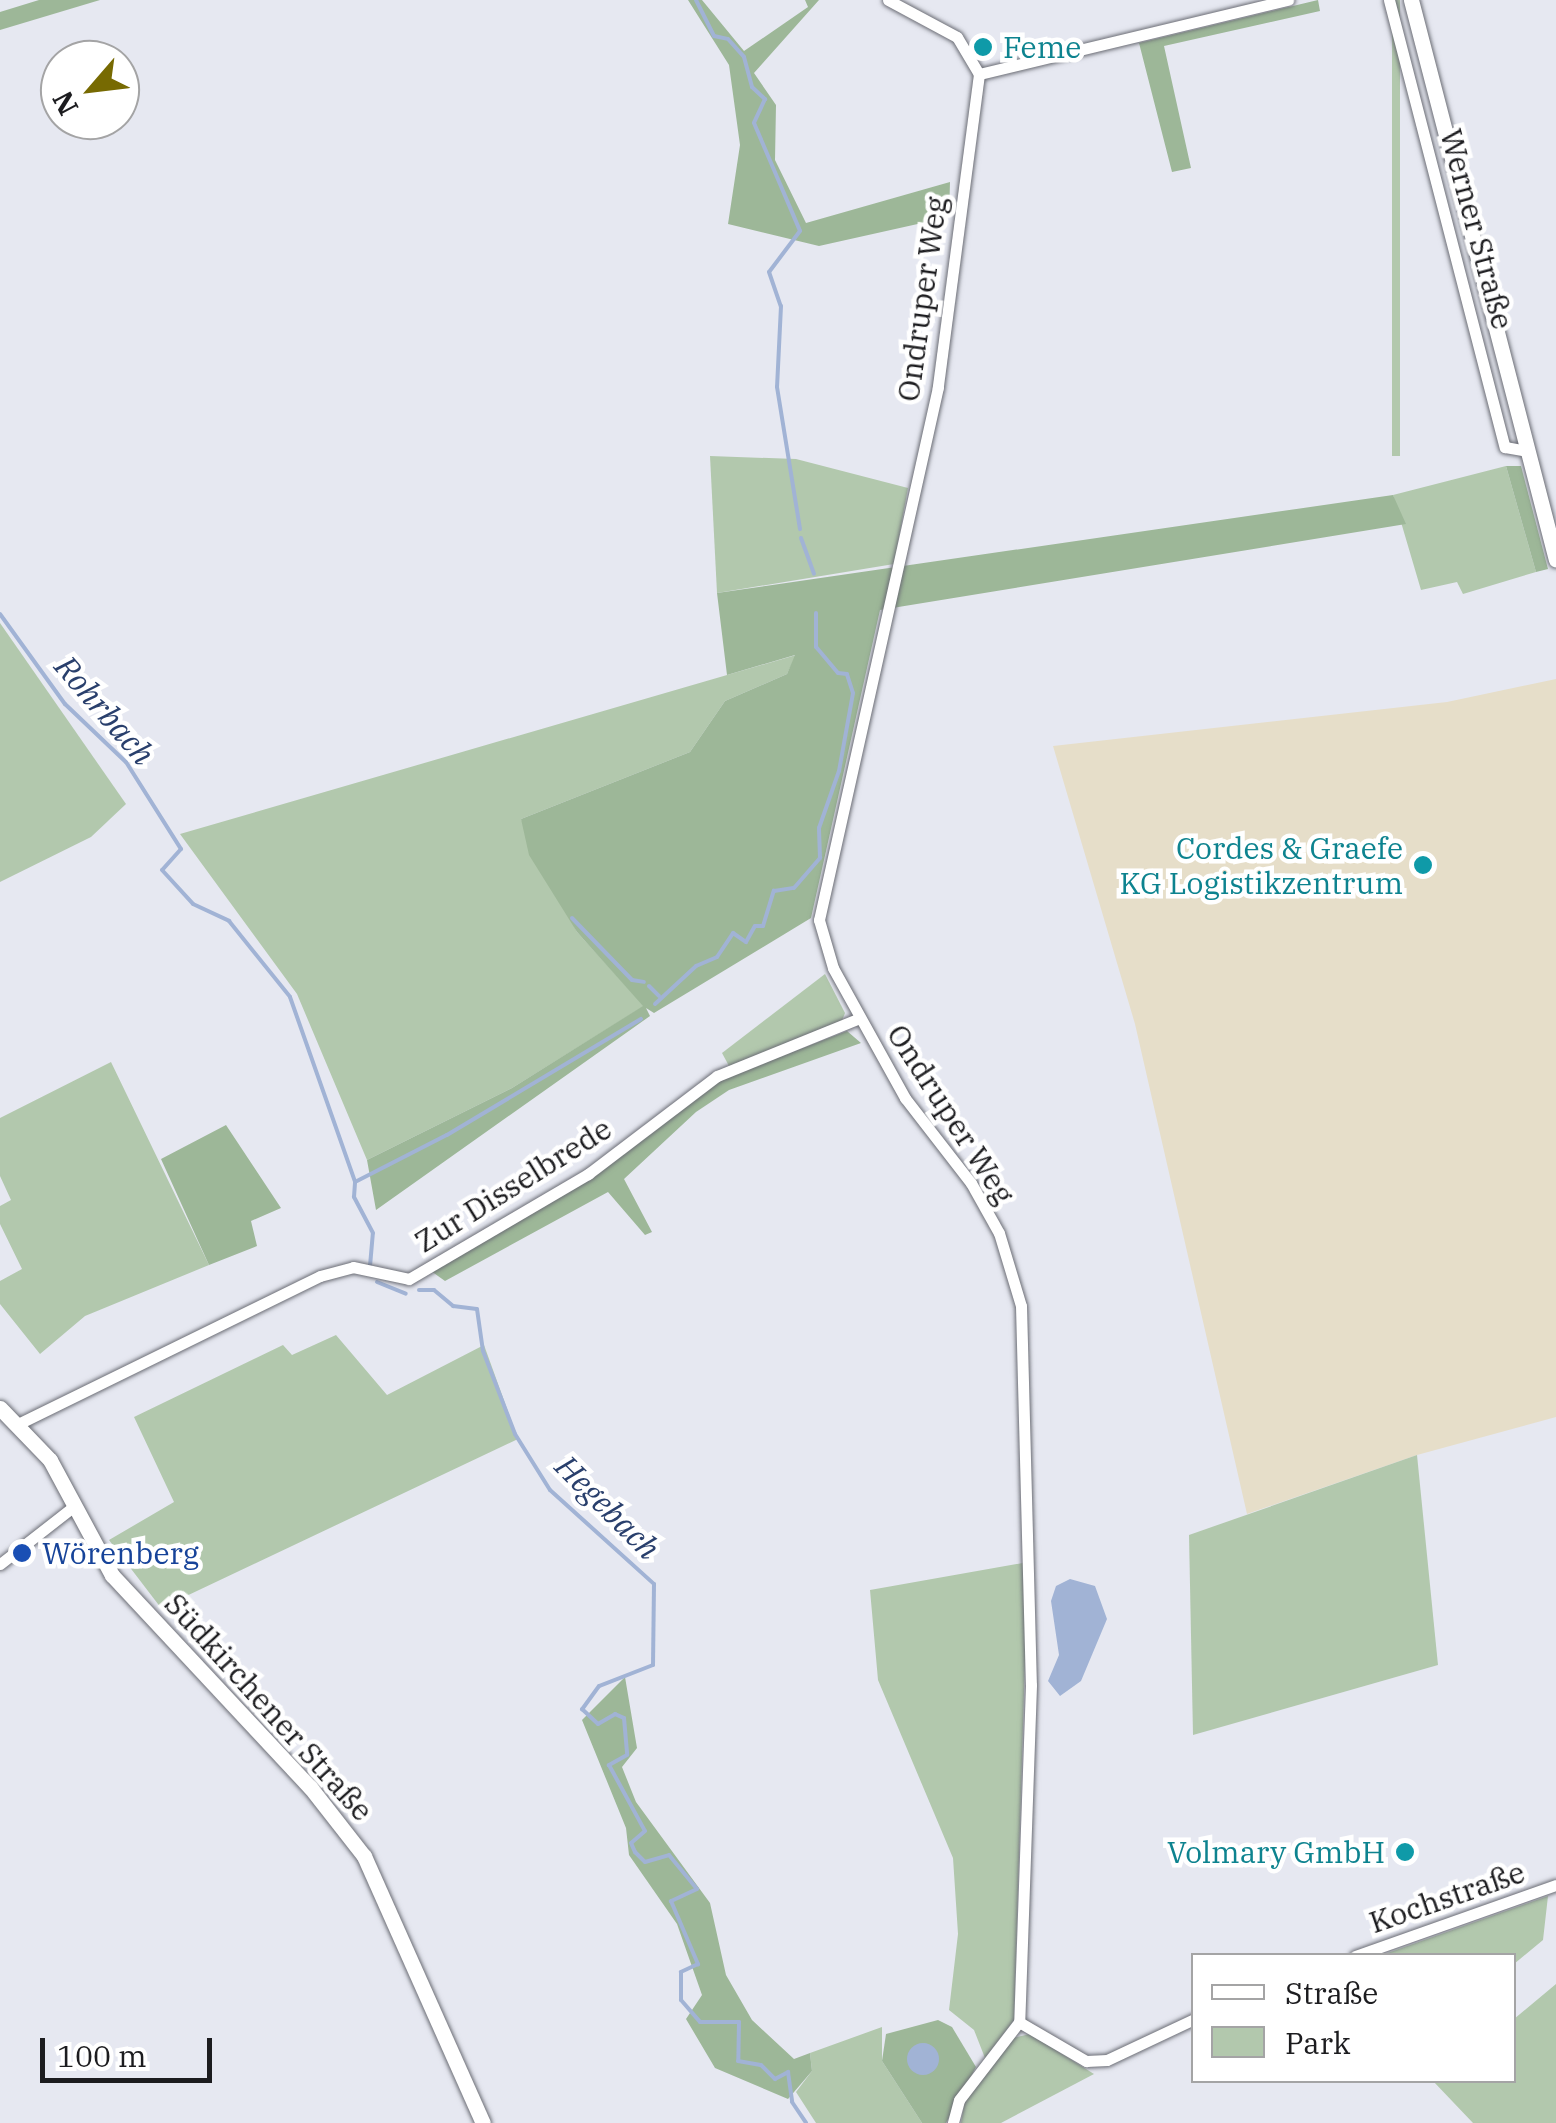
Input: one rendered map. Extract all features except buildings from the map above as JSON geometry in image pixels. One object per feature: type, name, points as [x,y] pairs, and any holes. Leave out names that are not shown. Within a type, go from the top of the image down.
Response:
[{"type":"street","points":[[888,0],[957,37],[979,74],[1288,0]]},
{"type":"street","name":"Werner Straße","points":[[1389,0],[1505,447],[1527,451]]},
{"type":"street","name":"Werner Straße","points":[[1411,0],[1556,560]]},
{"type":"street","name":"Ondruper Weg","points":[[979,74],[938,387],[819,897],[824,946],[905,1098],[986,1207],[1021,1306],[1031,1685],[1019,2022]]},
{"type":"street","name":"Zur Disselbrede","points":[[18,1424],[320,1276],[353,1267],[409,1279],[588,1174],[718,1076],[860,1018]]},
{"type":"street","name":"Südkirchener Straße","points":[[0,1408],[50,1460],[73,1507],[120,1584],[310,1787],[364,1856],[484,2123]]},
{"type":"street","points":[[0,1564],[73,1507]]},
{"type":"street","name":"Kochstraße","points":[[1363,1953],[1556,1885]]},
{"type":"street","points":[[952,2123],[959,2100],[1019,2022],[1086,2061],[1107,2060],[1191,2020]]},
{"type":"shaded area","points":[[1556,679],[1556,1417],[1417,1455],[1247,1514],[1135,1024],[1053,746],[1447,702]]},
{"type":"green space","points":[[39,0],[100,0],[0,30],[0,12]]},
{"type":"green space","points":[[688,0],[702,0],[744,51],[808,7],[805,0],[819,0],[754,73],[776,105],[775,160],[806,223],[950,182],[949,217],[819,246],[728,224],[740,145],[729,65]]},
{"type":"green space","points":[[1318,0],[1320,11],[1164,46],[1191,168],[1172,172],[1139,43]]},
{"type":"green space","points":[[1392,0],[1400,0],[1400,456],[1392,456]]},
{"type":"green space","points":[[710,456],[796,459],[908,488],[894,564],[717,593]]},
{"type":"green space","points":[[1506,466],[1536,572],[1463,594],[1457,582],[1421,590],[1393,495]]},
{"type":"green space","points":[[1506,466],[1521,466],[1548,569],[1536,572]]},
{"type":"green space","points":[[1393,495],[1406,524],[880,610],[811,918],[654,1013],[646,1008],[650,1016],[376,1210],[367,1160],[512,1088],[643,1006],[577,932],[529,855],[521,819],[690,752],[725,701],[787,674],[795,655],[727,675],[717,593]]},
{"type":"green space","points":[[0,623],[126,804],[91,837],[0,882]]},
{"type":"green space","points":[[796,655],[787,674],[725,701],[690,752],[521,819],[577,932],[644,1006],[512,1088],[367,1160],[297,994],[180,834]]},
{"type":"green space","points":[[825,974],[845,1013],[841,1023],[729,1066],[722,1053]]},
{"type":"green space","points":[[847,1031],[861,1043],[729,1090],[696,1112],[624,1179],[652,1232],[645,1235],[608,1192],[445,1281],[431,1271],[591,1177],[720,1080]]},
{"type":"green space","points":[[111,1062],[209,1265],[85,1316],[40,1354],[0,1304],[0,1281],[22,1269],[0,1224],[0,1206],[11,1200],[0,1176],[0,1118]]},
{"type":"green space","points":[[226,1125],[281,1208],[251,1221],[257,1246],[209,1265],[161,1159]]},
{"type":"green space","points":[[336,1335],[387,1395],[484,1345],[518,1439],[161,1608],[109,1540],[174,1502],[134,1417],[283,1345],[292,1355]]},
{"type":"green space","points":[[1417,1455],[1438,1665],[1193,1735],[1189,1535]]},
{"type":"green space","points":[[1028,1562],[1014,2020],[985,2058],[974,2030],[949,2010],[958,1934],[953,1858],[878,1680],[870,1590]]},
{"type":"green space","points":[[625,1677],[637,1748],[622,1767],[636,1802],[710,1903],[726,1975],[752,2020],[794,2059],[810,2053],[812,2071],[788,2099],[715,2068],[686,2019],[702,1995],[677,1924],[629,1855],[626,1828],[582,1720]]},
{"type":"green space","points":[[1548,1896],[1543,1940],[1516,1962],[1516,1953],[1388,1953]]},
{"type":"green space","points":[[1556,1984],[1556,2123],[1473,2123],[1435,2083],[1516,2083],[1516,2017]]},
{"type":"green space","points":[[938,2020],[952,2027],[976,2067],[946,2123],[922,2123],[882,2061],[886,2034]]},
{"type":"green space","points":[[882,2027],[882,2061],[922,2123],[816,2123],[796,2092],[812,2071],[810,2053]]},
{"type":"green space","points":[[1030,2034],[1094,2074],[1001,2123],[961,2123],[965,2100],[1013,2038]]},
{"type":"water","points":[[1070,1579],[1095,1586],[1107,1619],[1081,1681],[1060,1696],[1048,1681],[1059,1655],[1051,1601],[1056,1586]]},
{"type":"water","points":[[923,2043],[934,2048],[939,2059],[934,2070],[923,2075],[912,2070],[907,2059],[912,2048]]},
{"type":"waterway","name":"Hegebach","points":[[696,0],[714,36],[728,39],[744,57],[752,87],[765,99],[754,123],[800,231],[769,272],[781,306],[777,387],[800,529]]},
{"type":"waterway","points":[[801,538],[814,574]]},
{"type":"waterway","points":[[655,1004],[696,966],[717,957],[733,933],[746,942],[755,926],[763,926],[774,891],[794,888],[820,858],[819,828],[839,771],[853,693],[847,674],[838,673],[816,647],[816,613]]},
{"type":"waterway","name":"Rohrbach","points":[[0,614],[65,704],[126,762],[181,849],[162,870],[193,904],[229,921],[290,997],[355,1182]]},
{"type":"waterway","points":[[572,918],[632,980],[644,982]]},
{"type":"waterway","points":[[649,986],[659,996]]},
{"type":"waterway","name":"Hegebach","points":[[370,1266],[373,1233],[354,1197],[355,1182],[447,1135],[641,1019]]},
{"type":"waterway","points":[[377,1282],[406,1294]]},
{"type":"waterway","name":"Hegebach","points":[[419,1290],[434,1290],[453,1306],[477,1309],[483,1351],[515,1434],[550,1490],[654,1584],[653,1665],[599,1686],[582,1709],[598,1724],[615,1714],[624,1718],[627,1755],[609,1765],[645,1831],[631,1843],[635,1852],[645,1862],[669,1855],[697,1889],[671,1901],[698,1964],[681,1972],[681,2000],[700,2022],[739,2022],[738,2061],[761,2065],[775,2079],[788,2072],[792,2102],[806,2123]]},
{"type":"place","name":"Feme","points":[[983,47]]},
{"type":"place","name":"Cordes & Graefe KG Logistikzentrum","points":[[1423,865]]},
{"type":"place","name":"Wörenberg","points":[[22,1553]]},
{"type":"place","name":"Volmary GmbH","points":[[1405,1852]]}]
